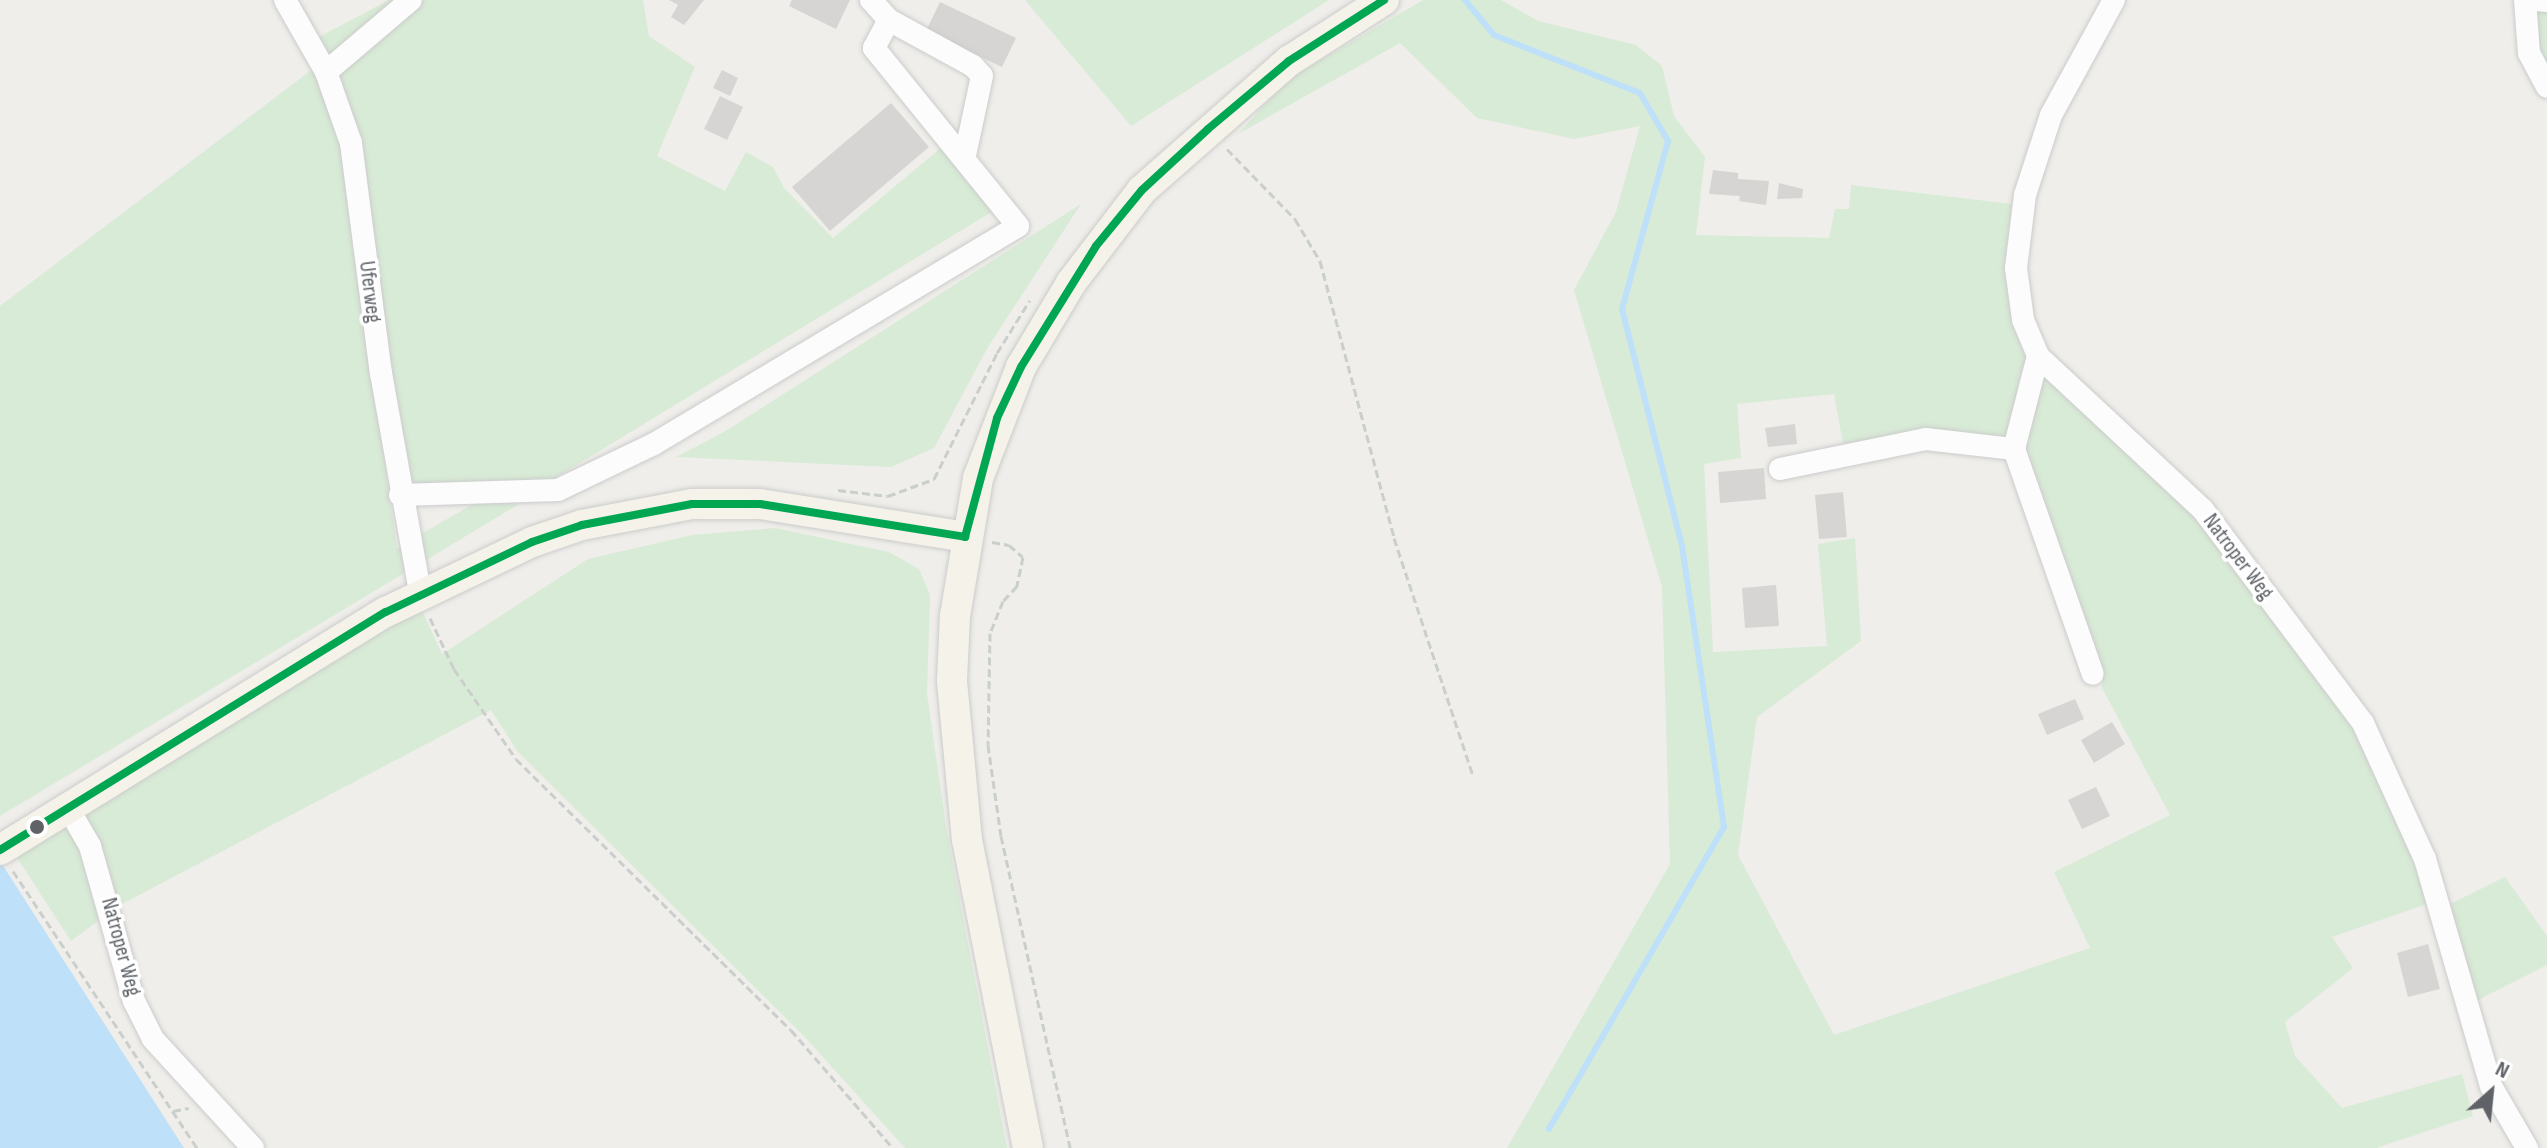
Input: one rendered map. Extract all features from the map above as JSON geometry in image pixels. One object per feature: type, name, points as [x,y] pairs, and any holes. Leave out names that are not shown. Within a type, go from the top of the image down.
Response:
[{"type":"main road","points":[[1028,1148],[967,840],[952,681],[965,537],[997,418],[1051,316],[1096,246],[1142,190],[1289,61],[1384,0]]},
{"type":"main road","points":[[5,859],[68,808],[386,612],[532,542],[633,512],[692,504],[760,504],[965,537]]},
{"type":"street","name":"Uferweg","points":[[285,0],[326,72],[351,143],[400,495],[421,597]]},
{"type":"street","points":[[326,72],[411,0]]},
{"type":"street","points":[[871,0],[889,20],[973,66],[982,76],[965,155]]},
{"type":"street","name":"Natroper Weg","points":[[2114,0],[2051,115],[2025,195],[2016,268],[2023,320],[2038,356],[2203,510],[2363,723],[2425,859],[2491,1086],[2527,1148]]},
{"type":"street","points":[[2525,0],[2529,53],[2547,87]]},
{"type":"street","points":[[2537,0],[2547,1]]},
{"type":"street","points":[[400,495],[558,490],[654,444],[1018,226],[965,155],[874,48],[889,20]]},
{"type":"street","points":[[2038,356],[2014,449],[2093,674]]},
{"type":"street","points":[[1780,469],[1926,439],[2014,449]]},
{"type":"street","name":"Natroper Weg","points":[[68,808],[90,846],[134,1001],[153,1039],[253,1148]]},
{"type":"path","points":[[1208,129],[1295,219],[1320,261],[1394,538],[1473,776]]},
{"type":"path","points":[[832,489],[888,496],[934,479],[997,353],[1037,290]]},
{"type":"path","points":[[965,537],[1009,545],[1023,557],[1017,586],[1003,601],[990,633],[988,745],[1001,836],[1070,1148]]},
{"type":"path","points":[[421,597],[454,669],[516,759],[791,1030],[893,1148]]},
{"type":"path","points":[[5,859],[197,1148]]},
{"type":"green space","points":[[389,0],[643,0],[649,36],[695,67],[657,156],[725,191],[746,152],[773,167],[784,188],[833,238],[948,142],[998,208],[542,486],[406,487],[358,136],[319,37]]},
{"type":"green space","points":[[1025,0],[1329,0],[1131,126]]},
{"type":"green space","points":[[1423,0],[1501,0],[1538,21],[1636,45],[1662,66],[1674,116],[1705,157],[1696,235],[1829,238],[1835,209],[1849,209],[1851,185],[2012,204],[2006,271],[2014,327],[2028,363],[2022,368],[2008,442],[1922,433],[1843,444],[1834,394],[1737,404],[1741,458],[1704,464],[1713,652],[1827,646],[1818,544],[1855,538],[1861,641],[1757,717],[1738,855],[1834,1035],[2090,948],[2054,872],[2170,815],[2102,688],[2102,669],[2023,451],[2044,374],[2198,518],[2352,726],[2417,863],[2427,904],[2332,937],[2353,968],[2285,1022],[2295,1056],[2342,1108],[2462,1074],[2473,1116],[2376,1148],[1507,1148],[1670,864],[1662,587],[1574,290],[1616,212],[1640,126],[1574,139],[1477,118],[1400,43],[1238,134],[1288,79]]},
{"type":"green space","points":[[2522,0],[2547,0],[2547,69],[2536,39],[2539,26]]},
{"type":"green space","points":[[314,68],[340,144],[397,548],[482,499],[526,500],[0,816],[0,306]]},
{"type":"green space","points":[[1081,204],[988,347],[934,448],[891,467],[676,457],[724,432]]},
{"type":"green space","points":[[775,528],[889,552],[919,569],[930,595],[927,694],[947,833],[1007,1148],[905,1148],[803,1035],[518,752],[491,710],[120,905],[71,941],[16,856],[420,606],[442,654],[588,559],[692,535]]},
{"type":"green space","points":[[2505,877],[2547,936],[2547,965],[2478,1000],[2448,905]]},
{"type":"water","points":[[0,861],[184,1148],[0,1148]]},
{"type":"building","points":[[669,0],[704,0],[684,25],[671,17],[678,5]]},
{"type":"building","points":[[792,0],[850,0],[836,29],[789,6]]},
{"type":"building","points":[[940,2],[1016,38],[1002,67],[926,31]]},
{"type":"building","points":[[722,70],[738,78],[730,96],[713,88]]},
{"type":"building","points":[[720,96],[743,107],[727,140],[704,129]]},
{"type":"building","points":[[891,103],[929,147],[830,231],[792,187]]},
{"type":"building","points":[[1713,170],[1738,173],[1738,179],[1769,181],[1766,205],[1739,201],[1740,196],[1709,194]]},
{"type":"building","points":[[1779,183],[1803,189],[1802,198],[1777,199]]},
{"type":"building","points":[[1795,424],[1797,444],[1768,447],[1765,428]]},
{"type":"building","points":[[1764,468],[1766,499],[1720,503],[1718,472]]},
{"type":"building","points":[[1843,492],[1847,537],[1819,539],[1815,495]]},
{"type":"building","points":[[1776,585],[1779,626],[1745,628],[1742,588]]},
{"type":"building","points":[[2075,699],[2084,719],[2047,735],[2038,714]]},
{"type":"building","points":[[2112,722],[2125,744],[2094,763],[2081,740]]},
{"type":"building","points":[[2096,787],[2110,816],[2082,829],[2068,800]]},
{"type":"building","points":[[2428,944],[2440,989],[2408,997],[2397,953]]},
{"type":"waterway","points":[[1465,0],[1494,35],[1640,93],[1668,141],[1622,309],[1682,546],[1724,827],[1549,1129]]},
{"type":"transit line","points":[[965,537],[997,418],[1021,367],[1096,246],[1142,190],[1208,129],[1289,61],[1384,0]]},
{"type":"transit line","points":[[0,850],[386,612],[532,542],[582,525],[692,504],[760,504],[965,537]]}]
